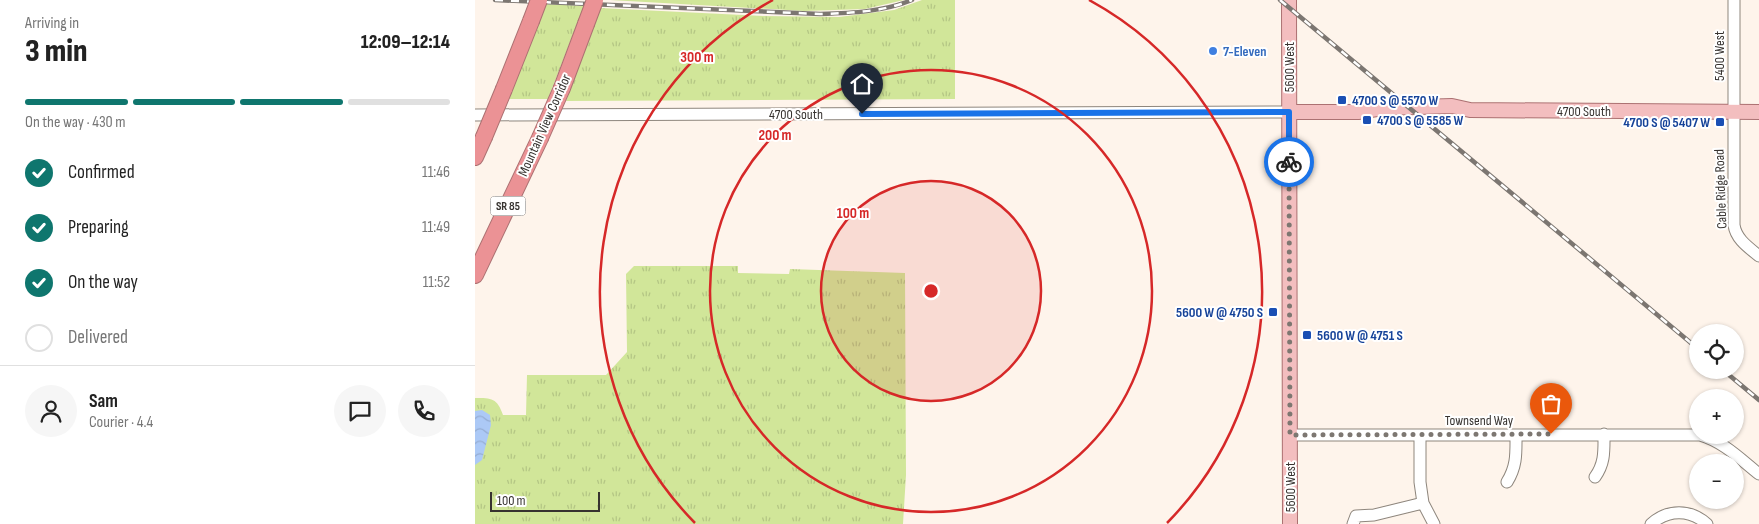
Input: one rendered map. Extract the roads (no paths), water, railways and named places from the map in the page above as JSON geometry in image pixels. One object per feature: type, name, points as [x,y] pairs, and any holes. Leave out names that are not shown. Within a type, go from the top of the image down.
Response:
[{"type":"highway","points":[[475,157],[504,90],[539,0]]},
{"type":"highway","name":"Mountain View Corridor","points":[[475,275],[562,88],[595,0]]},
{"type":"main road","name":"5600 West","points":[[1289,0],[1290,524]]},
{"type":"main road","name":"4700 South","points":[[1289,112],[1358,112],[1383,115],[1456,115],[1470,110],[1759,112]]},
{"type":"street","name":"5400 West","points":[[1734,0],[1734,112]]},
{"type":"street","name":"4700 South","points":[[475,114],[1289,112]]},
{"type":"street","name":"Cable Ridge Road","points":[[1734,112],[1735,230],[1740,240],[1759,256]]},
{"type":"street","points":[[1507,482],[1513,472],[1516,434]]},
{"type":"street","points":[[1595,477],[1604,460],[1604,434]]},
{"type":"street","name":"Townsend Way","points":[[1290,435],[1689,435]]},
{"type":"street","points":[[1420,435],[1423,503],[1434,524]]},
{"type":"street","name":"Townsend Way","points":[[1722,444],[1759,474]]},
{"type":"street","points":[[1353,524],[1356,516],[1374,515],[1423,503]]},
{"type":"street","points":[[1651,524],[1668,514],[1679,512],[1696,516],[1707,524]]},
{"type":"water","points":[[482,410],[490,415],[491,425],[482,460],[475,465],[475,411]]},
{"type":"railway","points":[[495,0],[820,14],[878,9],[912,0]]},
{"type":"railway","points":[[1280,0],[1689,341]]},
{"type":"railway","points":[[1734,379],[1759,400]]},
{"type":"place","name":"7-Eleven","points":[[1213,51]]},
{"type":"place","name":"4700 S @ 5570 W","points":[[1342,100]]},
{"type":"place","name":"4700 S @ 5585 W","points":[[1367,120]]},
{"type":"place","name":"4700 S @ 5407 W","points":[[1720,122]]},
{"type":"place","name":"5600 W @ 4750 S","points":[[1273,312]]},
{"type":"place","name":"5600 W @ 4751 S","points":[[1307,335]]}]
